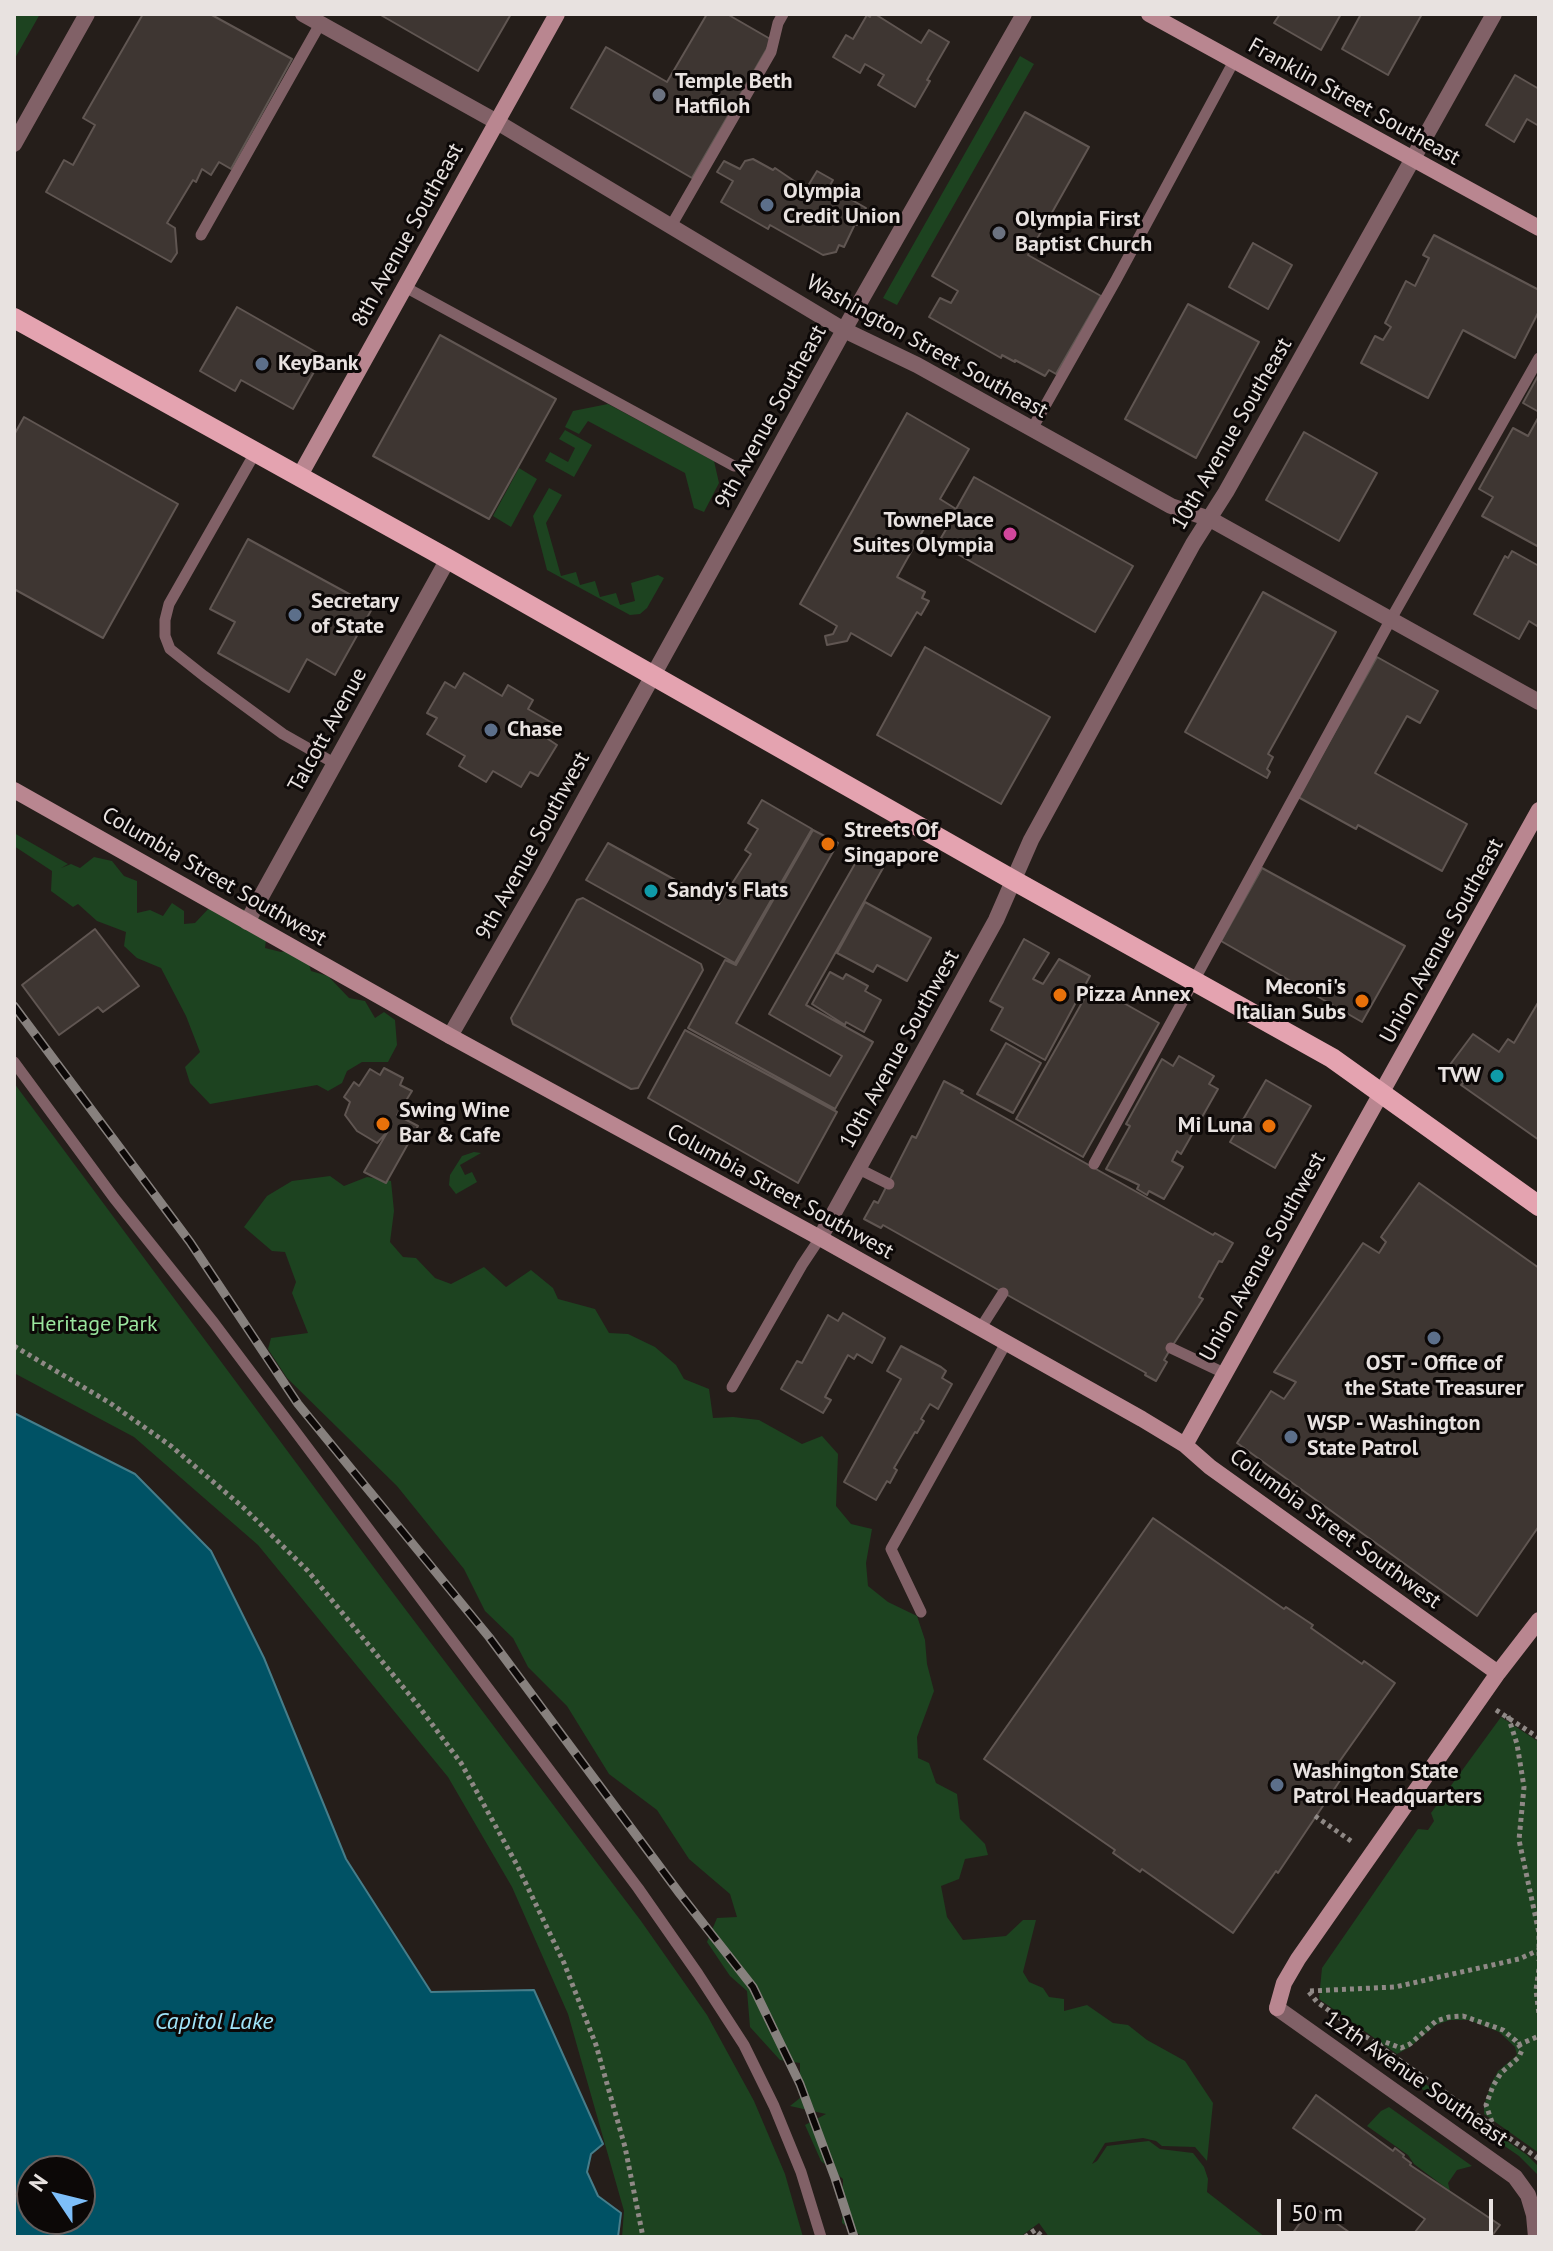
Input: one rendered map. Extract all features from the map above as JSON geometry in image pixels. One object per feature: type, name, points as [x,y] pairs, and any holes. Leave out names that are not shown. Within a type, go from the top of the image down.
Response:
[{"type":"main road","points":[[14,318],[1332,1058],[1539,1206]]},
{"type":"street","points":[[14,144],[87,14]]},
{"type":"street","name":"Washington Street Southeast","points":[[303,14],[497,122],[844,330],[917,365],[1171,506],[1210,519],[1539,702]]},
{"type":"street","name":"8th Avenue Southeast","points":[[299,477],[557,14]]},
{"type":"street","name":"9th Avenue Southeast","points":[[652,675],[1024,14]]},
{"type":"street","name":"Franklin Street Southeast","points":[[1149,14],[1539,228]]},
{"type":"street","name":"10th Avenue Southeast","points":[[1013,880],[1031,840],[1193,544],[1210,519],[1494,14]]},
{"type":"street","name":"Talcott Avenue","points":[[247,922],[448,559]]},
{"type":"street","name":"9th Avenue Southwest","points":[[450,1036],[652,675]]},
{"type":"street","name":"Columbia Street Southwest","points":[[14,790],[450,1036],[820,1238],[1185,1445],[1210,1467],[1498,1673]]},
{"type":"street","name":"Union Avenue Southeast","points":[[1382,1092],[1539,810]]},
{"type":"street","name":"10th Avenue Southwest","points":[[820,1238],[996,920],[1013,880]]},
{"type":"street","name":"Union Avenue Southwest","points":[[1185,1445],[1382,1092]]},
{"type":"street","points":[[1498,1673],[1539,1620]]},
{"type":"street","name":"12th Avenue Southeast","points":[[1498,1673],[1298,1959],[1284,1983],[1277,2008],[1515,2177],[1528,2195],[1536,2237]]},
{"type":"lane","points":[[671,226],[771,52],[783,14]]},
{"type":"lane","points":[[201,235],[320,24]]},
{"type":"lane","points":[[1032,429],[1234,61]]},
{"type":"lane","points":[[405,287],[734,466]]},
{"type":"lane","points":[[1094,1164],[1391,619],[1539,358]]},
{"type":"lane","points":[[255,453],[169,604],[165,636],[170,649],[204,676],[283,734],[334,763]]},
{"type":"lane","points":[[14,1062],[638,1888],[698,1974],[744,2045],[774,2106],[801,2172],[821,2237]]},
{"type":"lane","points":[[859,1169],[889,1184]]},
{"type":"lane","points":[[732,1387],[820,1238]]},
{"type":"lane","points":[[980,1329],[1003,1293]]},
{"type":"lane","points":[[921,1612],[891,1549],[1006,1343]]},
{"type":"lane","points":[[1171,1348],[1224,1373]]},
{"type":"path","points":[[14,1346],[110,1403],[159,1437],[244,1508],[308,1571],[461,1763],[517,1865],[557,1949],[596,2045],[625,2147],[643,2237]]},
{"type":"path","points":[[1496,1710],[1539,1737]]},
{"type":"path","points":[[1508,1716],[1517,1744],[1524,1787],[1519,1840],[1539,1933],[1539,1961]]},
{"type":"path","points":[[1315,1816],[1351,1841]]},
{"type":"path","points":[[1539,1950],[1519,1959],[1395,1987],[1309,1992],[1317,2002],[1539,2159]]},
{"type":"path","points":[[1539,1969],[1536,1990],[1539,2014]]},
{"type":"path","points":[[1379,2046],[1385,2042],[1401,2048],[1436,2021],[1449,2017],[1463,2016],[1503,2030],[1522,2050],[1493,2086],[1486,2105],[1493,2127]]},
{"type":"path","points":[[1518,2045],[1539,2036]]},
{"type":"path","points":[[1025,2237],[1035,2230],[1043,2237]]},
{"type":"green space","points":[[14,14],[40,14],[14,60]]},
{"type":"green space","points":[[1020,56],[1034,64],[897,305],[883,298]]},
{"type":"green space","points":[[608,404],[714,461],[719,483],[704,512],[694,508],[685,473],[588,421],[579,434],[565,427],[573,411]]},
{"type":"green space","points":[[565,430],[592,445],[574,477],[545,461],[550,452],[568,462],[575,448],[559,439]]},
{"type":"green space","points":[[519,468],[537,479],[511,527],[493,516]]},
{"type":"green space","points":[[549,488],[562,495],[546,523],[561,576],[576,572],[580,585],[595,581],[600,597],[616,593],[620,605],[635,601],[631,583],[658,575],[664,578],[647,608],[640,614],[630,615],[547,570],[533,516]]},
{"type":"green space","points":[[14,833],[68,864],[61,868],[71,864],[80,868],[94,857],[112,861],[124,876],[137,881],[137,913],[150,910],[163,916],[172,903],[184,911],[184,924],[195,923],[211,906],[228,918],[243,909],[268,924],[265,948],[281,952],[303,946],[311,971],[328,976],[349,998],[365,1001],[375,1018],[384,1012],[395,1020],[397,1045],[388,1062],[362,1062],[347,1071],[342,1083],[328,1091],[317,1085],[210,1104],[190,1083],[185,1067],[200,1052],[186,1016],[161,968],[137,958],[124,946],[126,932],[97,921],[78,904],[73,907],[51,891],[52,871],[14,846]]},
{"type":"green space","name":"Heritage Park","points":[[14,1083],[641,1921],[707,2015],[754,2101],[785,2174],[803,2237],[622,2237],[624,2211],[568,2014],[512,1887],[448,1777],[258,1545],[134,1437],[14,1373]]},
{"type":"green space","points":[[481,1153],[460,1165],[465,1175],[472,1172],[477,1182],[456,1194],[449,1185],[450,1175],[462,1156]]},
{"type":"green space","points":[[330,1176],[344,1186],[367,1177],[391,1181],[394,1211],[390,1242],[403,1257],[416,1258],[435,1278],[451,1284],[484,1267],[506,1287],[531,1270],[553,1288],[558,1299],[595,1309],[609,1333],[628,1334],[655,1347],[676,1365],[684,1379],[709,1389],[713,1418],[759,1420],[802,1444],[822,1436],[838,1454],[836,1506],[851,1524],[872,1529],[866,1563],[868,1586],[888,1602],[917,1616],[925,1640],[934,1691],[917,1737],[918,1758],[929,1763],[936,1783],[957,1794],[960,1819],[985,1844],[988,1855],[965,1859],[959,1879],[941,1886],[947,1917],[963,1940],[1006,1936],[1023,1920],[1036,1920],[1023,1972],[1029,1982],[1043,1988],[1049,1997],[1064,1999],[1064,2011],[1087,2005],[1113,2023],[1128,2025],[1147,2040],[1185,2061],[1213,2103],[1207,2161],[1195,2147],[1162,2146],[1143,2138],[1105,2143],[1092,2164],[1107,2146],[1149,2141],[1160,2149],[1193,2153],[1204,2167],[1208,2179],[1207,2192],[1265,2237],[1049,2237],[1039,2223],[1020,2237],[863,2237],[842,2223],[843,2179],[821,2161],[805,2125],[826,2114],[790,2106],[800,2098],[800,2063],[780,2060],[750,2027],[747,1991],[730,1976],[707,1942],[717,1918],[737,1917],[730,1894],[689,1859],[657,1810],[609,1774],[567,1706],[528,1667],[513,1638],[485,1611],[464,1569],[397,1486],[287,1378],[268,1349],[271,1338],[308,1333],[292,1293],[296,1282],[285,1252],[272,1251],[244,1227],[267,1196],[292,1181]]},
{"type":"green space","points":[[1501,1717],[1539,1742],[1539,2153],[1484,2114],[1491,2084],[1498,2071],[1517,2055],[1515,2047],[1499,2032],[1469,2020],[1450,2020],[1436,2025],[1397,2054],[1319,1999],[1322,1968],[1418,1829],[1428,1830],[1434,1821],[1431,1813]]},
{"type":"green space","points":[[1381,2053],[1527,2155],[1539,2167],[1539,2176],[1519,2156],[1377,2058]]},
{"type":"green space","points":[[1389,2107],[1472,2166],[1457,2170],[1448,2183],[1450,2191],[1414,2164],[1408,2155],[1367,2126]]},
{"type":"water","name":"Capitol Lake","points":[[14,1413],[135,1474],[211,1551],[264,1658],[346,1859],[431,1992],[534,1990],[603,2144],[591,2154],[587,2172],[598,2196],[621,2213],[618,2237],[14,2237]]},
{"type":"building","points":[[143,14],[210,14],[292,59],[231,169],[219,162],[211,175],[202,169],[167,223],[175,228],[177,253],[171,262],[46,192],[64,160],[73,165],[95,125],[83,118]]},
{"type":"building","points":[[379,14],[511,14],[478,71]]},
{"type":"building","name":"Temple Beth Hatfiloh","points":[[707,14],[727,14],[772,40],[692,178],[571,108],[606,47],[667,82]]},
{"type":"building","points":[[871,14],[921,43],[929,30],[949,42],[915,107],[878,85],[884,75],[865,64],[860,73],[833,57],[846,35],[853,39],[867,15],[870,17]]},
{"type":"building","points":[[1280,14],[1341,14],[1321,50],[1274,23]]},
{"type":"building","points":[[1361,14],[1422,14],[1388,75],[1342,49]]},
{"type":"building","points":[[1515,75],[1539,89],[1539,126],[1527,119],[1514,142],[1486,125]]},
{"type":"building","name":"Olympia First Baptist Church","points":[[1025,112],[1089,147],[1028,255],[1101,296],[1056,374],[1049,370],[1045,376],[1015,360],[1002,355],[1001,358],[929,317],[940,298],[951,303],[958,291],[932,276]]},
{"type":"building","points":[[753,159],[773,170],[775,168],[806,189],[817,171],[833,180],[829,187],[866,208],[844,247],[839,245],[836,252],[823,255],[721,202],[733,181],[717,172],[724,161],[740,169],[745,161]]},
{"type":"building","points":[[1434,235],[1539,290],[1539,311],[1515,358],[1463,330],[1428,398],[1361,363],[1375,336],[1383,340],[1391,327],[1385,323],[1406,281],[1415,286],[1429,258],[1423,255]]},
{"type":"building","points":[[1253,243],[1292,265],[1268,309],[1229,287]]},
{"type":"building","points":[[1188,304],[1259,342],[1196,458],[1125,419]]},
{"type":"building","name":"KeyBank","points":[[237,307],[323,356],[293,409],[241,380],[235,391],[200,371]]},
{"type":"building","points":[[440,335],[556,399],[489,519],[373,456]]},
{"type":"building","points":[[1539,374],[1539,412],[1523,403]]},
{"type":"building","name":"TownePlace Suites Olympia","points":[[907,413],[969,449],[940,499],[956,509],[974,477],[1133,566],[1095,632],[938,543],[948,526],[931,516],[897,577],[925,592],[922,598],[929,601],[921,615],[917,612],[891,656],[851,633],[847,641],[827,645],[825,636],[833,634],[837,626],[800,604]]},
{"type":"building","points":[[24,417],[178,504],[103,638],[14,589],[14,435]]},
{"type":"building","points":[[1538,418],[1539,547],[1482,516],[1493,497],[1479,489],[1513,428],[1528,436]]},
{"type":"building","points":[[1304,432],[1377,473],[1339,541],[1266,500]]},
{"type":"building","name":"Secretary of State","points":[[248,539],[373,607],[335,675],[307,659],[289,692],[218,653],[235,622],[210,609]]},
{"type":"building","points":[[1512,551],[1539,566],[1539,622],[1537,626],[1529,621],[1519,639],[1474,614],[1505,556],[1508,558]]},
{"type":"building","points":[[1263,592],[1336,632],[1268,754],[1273,757],[1267,769],[1270,772],[1267,778],[1185,732]]},
{"type":"building","points":[[925,647],[1050,717],[1001,804],[877,735]]},
{"type":"building","points":[[1377,657],[1438,691],[1420,723],[1407,716],[1375,773],[1467,824],[1442,871],[1358,825],[1356,829],[1298,797]]},
{"type":"building","name":"Chase","points":[[464,673],[502,696],[508,685],[533,700],[528,709],[556,725],[548,739],[557,745],[538,776],[530,772],[521,787],[493,771],[486,782],[459,766],[465,756],[427,734],[437,718],[427,713],[445,682],[455,688]]},
{"type":"building","name":"Sandy's Flats","points":[[762,800],[812,829],[735,963],[586,880],[608,843],[719,904],[751,854],[745,850],[758,829],[748,823]]},
{"type":"building","points":[[813,830],[838,843],[736,1023],[830,1076],[842,1056],[769,1014],[860,855],[883,868],[806,1005],[873,1042],[835,1109],[688,1028],[725,960],[736,965]]},
{"type":"building","points":[[1262,868],[1405,946],[1362,1022],[1221,941]]},
{"type":"building","points":[[583,898],[701,964],[703,970],[638,1088],[631,1089],[513,1024],[511,1018],[577,900]]},
{"type":"building","points":[[865,902],[931,938],[907,981],[877,965],[873,972],[837,953]]},
{"type":"building","points":[[95,929],[139,986],[103,1012],[98,1007],[59,1035],[22,985]]},
{"type":"building","points":[[1024,939],[1049,953],[1033,979],[1043,984],[1059,959],[1090,976],[1045,1060],[991,1030],[1003,1008],[990,1001]]},
{"type":"building","points":[[830,972],[843,979],[846,974],[868,986],[865,991],[881,1000],[864,1032],[846,1022],[845,1025],[812,1004]]},
{"type":"building","points":[[1092,985],[1159,1023],[1083,1157],[1016,1119]]},
{"type":"building","name":"TVW","points":[[1539,1001],[1539,1140],[1461,1085],[1464,1082],[1446,1070],[1473,1034],[1499,1052],[1508,1039],[1514,1043]]},
{"type":"building","points":[[685,1030],[837,1112],[798,1183],[648,1098]]},
{"type":"building","points":[[1006,1043],[1041,1063],[1013,1113],[977,1094]]},
{"type":"building","points":[[1179,1056],[1214,1076],[1209,1084],[1218,1089],[1181,1154],[1177,1151],[1172,1161],[1183,1167],[1164,1199],[1149,1191],[1147,1195],[1137,1189],[1139,1185],[1106,1169],[1130,1126],[1126,1124],[1162,1059],[1173,1066]]},
{"type":"building","name":"Swing Wine Bar & Cafe","points":[[384,1068],[403,1078],[400,1085],[412,1091],[397,1115],[418,1126],[386,1183],[364,1172],[388,1131],[377,1143],[357,1131],[345,1115],[350,1102],[344,1097],[354,1082],[359,1086],[370,1069],[380,1075]]},
{"type":"building","name":"Mi Luna","points":[[1266,1080],[1311,1106],[1275,1168],[1230,1142]]},
{"type":"building","points":[[944,1081],[1213,1235],[1215,1233],[1233,1243],[1222,1262],[1219,1261],[1199,1297],[1203,1299],[1164,1360],[1167,1362],[1156,1381],[883,1225],[881,1228],[864,1219],[874,1201],[878,1203],[912,1136],[916,1138]]},
{"type":"building","points":[[1419,1183],[1539,1268],[1539,1526],[1477,1616],[1237,1443],[1271,1391],[1284,1399],[1296,1382],[1274,1372],[1363,1243],[1379,1253],[1386,1242],[1381,1237]]},
{"type":"building","points":[[843,1313],[885,1338],[872,1363],[857,1354],[854,1359],[848,1355],[825,1397],[831,1400],[823,1413],[781,1389],[797,1361],[802,1363],[828,1315],[838,1321]]},
{"type":"building","points":[[901,1346],[941,1367],[946,1371],[942,1378],[952,1384],[938,1409],[930,1404],[921,1419],[924,1421],[894,1468],[897,1470],[890,1483],[887,1481],[876,1500],[844,1482],[901,1379],[887,1371]]},
{"type":"building","points":[[1153,1518],[1284,1609],[1286,1607],[1313,1625],[1311,1628],[1362,1664],[1364,1661],[1395,1683],[1332,1772],[1341,1779],[1233,1933],[1142,1869],[1140,1872],[1113,1853],[1115,1850],[984,1759]]},
{"type":"building","points":[[1316,2095],[1393,2151],[1395,2148],[1410,2165],[1500,2225],[1491,2237],[1412,2236],[1425,2219],[1293,2128]]},
{"type":"building","points":[[1312,2206],[1356,2237],[1290,2237]]},
{"type":"railway","points":[[14,1006],[190,1242],[298,1404],[489,1637],[753,1987],[800,2084],[854,2237]]},
{"type":"place","name":"Temple Beth Hatfiloh","points":[[659,95]]},
{"type":"place","name":"Olympia Credit Union","points":[[767,205]]},
{"type":"place","name":"Olympia First Baptist Church","points":[[999,233]]},
{"type":"place","name":"KeyBank","points":[[262,364]]},
{"type":"place","name":"TownePlace Suites Olympia","points":[[1010,534]]},
{"type":"place","name":"Secretary of State","points":[[295,615]]},
{"type":"place","name":"Chase","points":[[491,730]]},
{"type":"place","name":"Streets Of Singapore","points":[[828,844]]},
{"type":"place","name":"Sandy's Flats","points":[[651,891]]},
{"type":"place","name":"Pizza Annex","points":[[1060,995]]},
{"type":"place","name":"Meconi's Italian Subs","points":[[1362,1001]]},
{"type":"place","name":"TVW","points":[[1497,1076]]},
{"type":"place","name":"Swing Wine Bar & Cafe","points":[[383,1124]]},
{"type":"place","name":"Mi Luna","points":[[1269,1126]]},
{"type":"place","name":"OST - Office of the State Treasurer","points":[[1434,1338]]},
{"type":"place","name":"WSP - Washington State Patrol","points":[[1291,1437]]},
{"type":"place","name":"Washington State Patrol Headquarters","points":[[1277,1785]]}]
